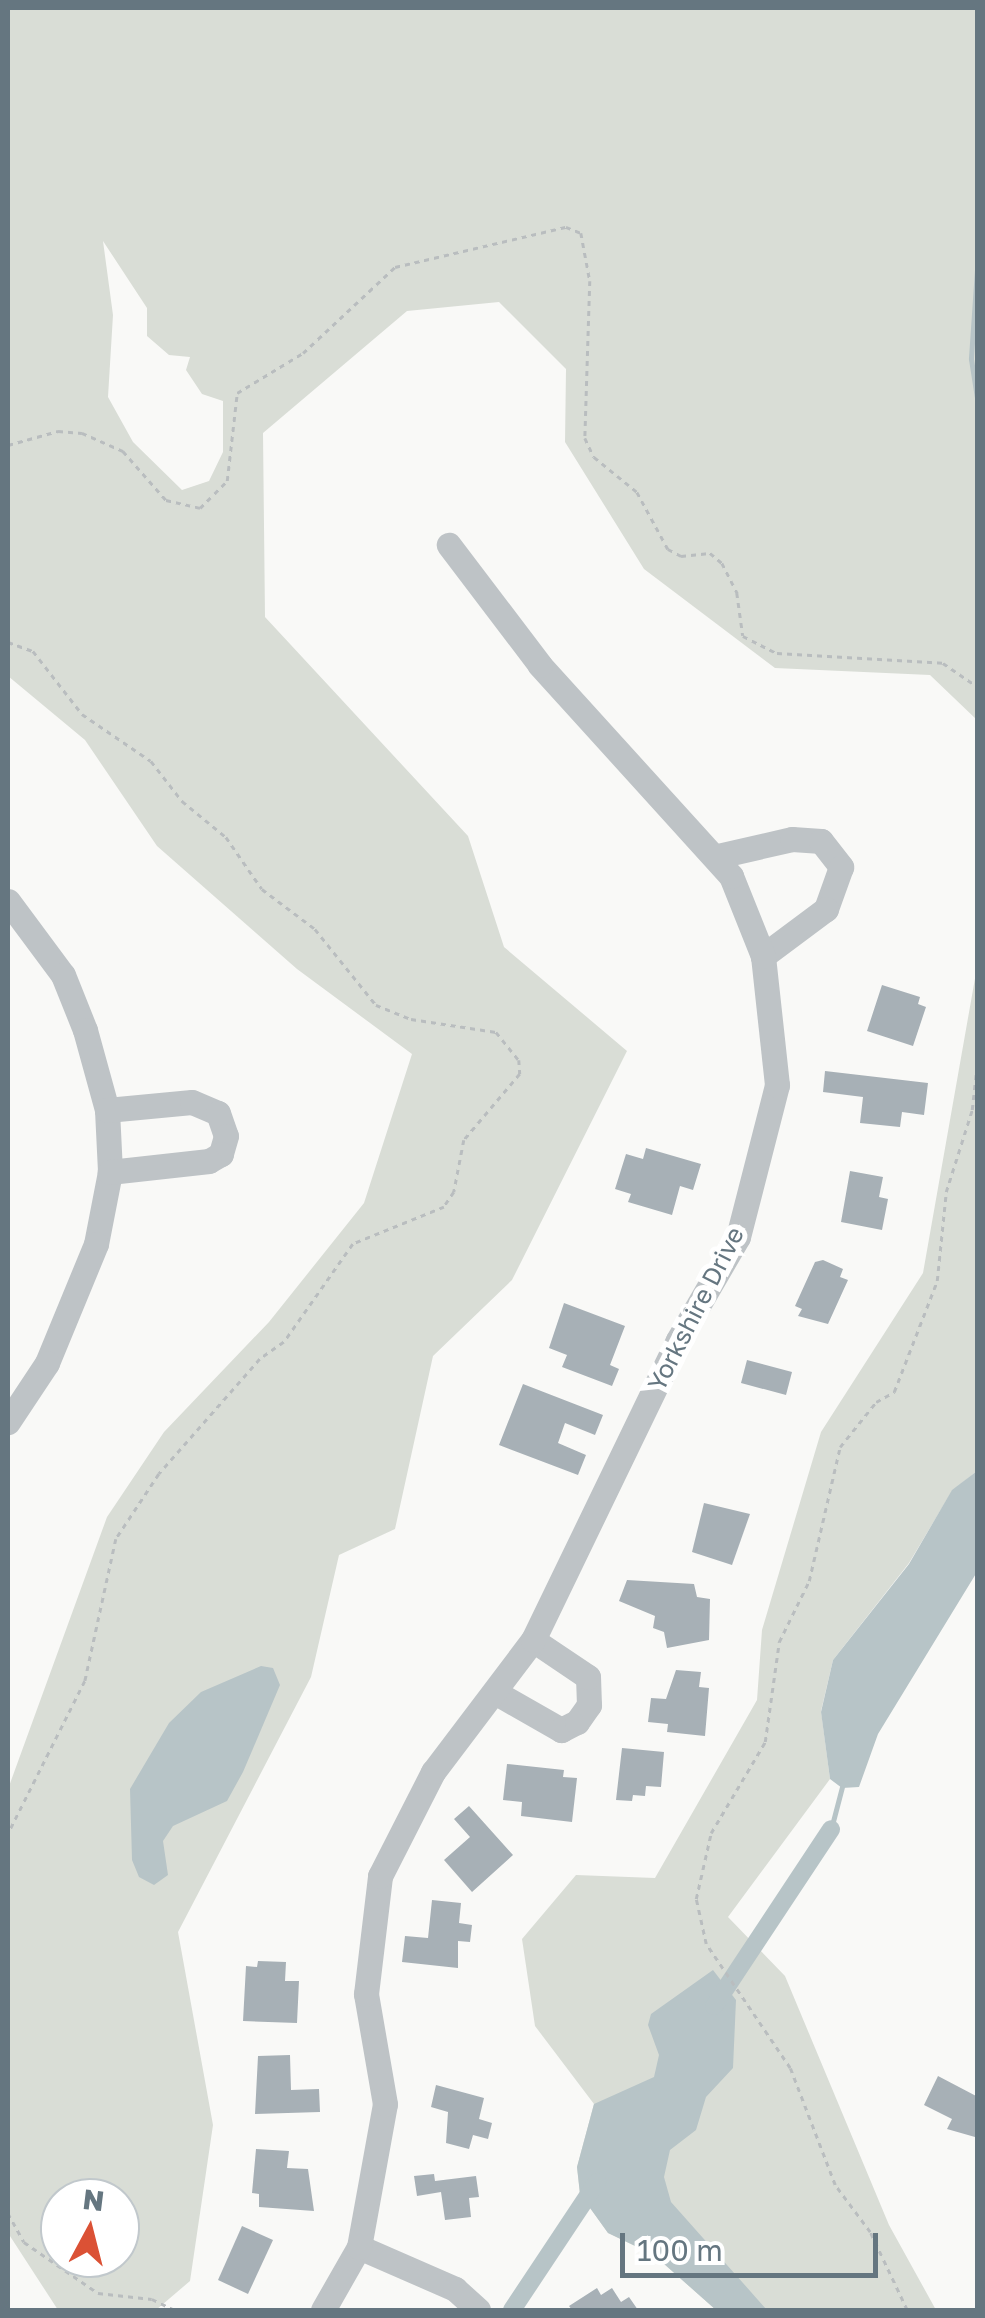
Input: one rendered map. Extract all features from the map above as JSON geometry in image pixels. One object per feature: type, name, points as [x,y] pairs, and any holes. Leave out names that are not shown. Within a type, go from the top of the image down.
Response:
[{"type":"street","name":"Yorkshire Drive","points":[[323,2310],[359,2247],[385,2104],[366,1994],[380,1876],[433,1772],[498,1694],[533,1640],[678,1340],[738,1237],[777,1085],[763,956],[718,856],[540,664],[449,545]]},
{"type":"street","points":[[718,856],[792,840],[821,841],[841,867],[826,909],[763,956]]},
{"type":"street","points":[[8,901],[63,975],[108,1110],[110,1172],[96,1244],[48,1363],[8,1422]]},
{"type":"street","points":[[108,1110],[157,1103],[207,1106],[224,1124],[221,1154],[191,1167],[110,1172]]},
{"type":"street","points":[[498,1694],[561,1730],[578,1722],[589,1704],[588,1678],[533,1640]]},
{"type":"street","points":[[359,2247],[455,2289],[477,2309]]},
{"type":"path","points":[[8,445],[58,432],[82,433],[124,451],[166,500],[200,508],[227,480],[237,393],[303,353],[395,267],[566,227],[581,234],[587,248],[583,406],[594,457],[637,492],[668,549],[681,556],[710,554],[722,563],[737,593],[743,636],[777,653],[943,663],[978,687]]},
{"type":"path","points":[[8,642],[33,651],[82,714],[151,761],[182,801],[226,837],[262,890],[315,929],[376,1005],[412,1019],[496,1032],[519,1060],[520,1074],[464,1140],[454,1192],[444,1207],[352,1244],[284,1342],[260,1360],[159,1474],[116,1539],[84,1681],[8,1834]]},
{"type":"path","points":[[907,2310],[870,2232],[835,2185],[790,2068],[697,1923],[700,1868],[710,1832],[765,1742],[779,1642],[809,1581],[840,1447],[876,1402],[894,1392],[931,1299],[946,1192],[972,1110],[978,1056]]},
{"type":"path","points":[[8,2213],[24,2242],[98,2294],[152,2298],[175,2310]]},
{"type":"shaded area","points":[[8,8],[977,8],[977,720],[930,675],[775,668],[644,569],[565,442],[566,369],[499,302],[407,311],[263,433],[265,617],[468,836],[504,947],[627,1051],[512,1280],[433,1356],[395,1529],[339,1555],[311,1677],[178,1932],[213,2125],[190,2281],[156,2310],[58,2310],[8,2233],[8,1789],[107,1517],[164,1432],[269,1322],[364,1203],[412,1054],[297,969],[157,846],[85,740],[8,676]],"holes":[[[103,241],[147,308],[147,336],[169,355],[190,357],[186,370],[202,394],[223,401],[223,452],[209,481],[182,490],[133,442],[108,397],[113,315]]]},
{"type":"shaded area","points":[[977,967],[977,1471],[952,1491],[909,1563],[833,1660],[821,1711],[830,1779],[728,1917],[785,1976],[889,2225],[936,2310],[716,2310],[654,2255],[608,2233],[580,2194],[577,2167],[594,2104],[535,2026],[522,1939],[576,1875],[655,1878],[757,1700],[762,1630],[821,1432],[923,1273]]},
{"type":"shaded area","points":[[977,1471],[977,1572],[878,1734],[859,1787],[842,1788],[830,1779],[821,1712],[833,1660],[909,1564],[952,1490]]},
{"type":"shaded area","points":[[261,1666],[273,1668],[280,1685],[243,1772],[227,1801],[173,1826],[163,1841],[168,1875],[154,1885],[139,1877],[132,1860],[130,1789],[169,1723],[201,1692]]},
{"type":"shaded area","points":[[713,1970],[736,2000],[733,2068],[706,2097],[696,2130],[670,2150],[664,2177],[671,2202],[767,2310],[716,2310],[654,2255],[608,2233],[580,2194],[577,2167],[594,2104],[654,2077],[659,2055],[648,2025],[651,2014]]},
{"type":"building","points":[[882,985],[920,997],[918,1004],[926,1007],[913,1046],[867,1031]]},
{"type":"building","points":[[825,1071],[928,1083],[924,1115],[902,1112],[900,1127],[860,1123],[863,1097],[823,1092]]},
{"type":"building","points":[[646,1148],[701,1164],[693,1190],[680,1186],[672,1215],[628,1202],[631,1194],[615,1189],[626,1154],[643,1159]]},
{"type":"building","points":[[850,1171],[883,1177],[879,1197],[888,1199],[882,1230],[841,1222]]},
{"type":"building","points":[[823,1260],[843,1269],[840,1277],[848,1280],[828,1324],[798,1316],[802,1309],[795,1306],[815,1262]]},
{"type":"building","points":[[564,1303],[625,1326],[610,1365],[619,1369],[612,1386],[562,1367],[567,1355],[549,1348]]},
{"type":"building","points":[[747,1360],[792,1372],[786,1395],[741,1383]]},
{"type":"building","points":[[523,1384],[603,1415],[595,1435],[565,1423],[558,1443],[586,1455],[578,1475],[499,1445]]},
{"type":"building","points":[[704,1503],[750,1514],[732,1565],[692,1552]]},
{"type":"building","points":[[627,1580],[694,1584],[697,1597],[710,1599],[709,1640],[667,1648],[664,1632],[653,1628],[655,1616],[619,1601]]},
{"type":"building","points":[[676,1670],[701,1672],[699,1687],[709,1688],[705,1736],[667,1732],[668,1724],[648,1722],[651,1698],[666,1699]]},
{"type":"building","points":[[622,1748],[664,1752],[661,1787],[646,1786],[645,1796],[633,1795],[632,1801],[616,1800]]},
{"type":"building","points":[[507,1764],[564,1770],[563,1777],[577,1778],[572,1822],[521,1816],[522,1802],[503,1800]]},
{"type":"building","points":[[469,1806],[513,1855],[472,1892],[444,1860],[470,1837],[454,1819]]},
{"type":"building","points":[[432,1900],[461,1903],[459,1923],[472,1925],[470,1942],[458,1941],[458,1968],[402,1962],[405,1936],[428,1938]]},
{"type":"building","points":[[258,1961],[286,1962],[285,1981],[299,1981],[297,2023],[243,2021],[246,1966],[257,1967]]},
{"type":"building","points":[[290,2055],[291,2090],[319,2089],[320,2112],[255,2114],[258,2056]]},
{"type":"building","points":[[938,2076],[978,2097],[975,2137],[947,2129],[952,2119],[924,2105]]},
{"type":"building","points":[[436,2085],[484,2098],[479,2119],[492,2123],[488,2139],[473,2135],[469,2149],[446,2143],[448,2112],[431,2107]]},
{"type":"building","points":[[256,2149],[289,2151],[287,2168],[308,2169],[314,2211],[259,2207],[259,2194],[252,2193]]},
{"type":"building","points":[[434,2174],[435,2181],[476,2176],[479,2197],[469,2198],[471,2217],[445,2220],[441,2192],[417,2196],[414,2176]]},
{"type":"building","points":[[242,2226],[273,2240],[248,2294],[218,2280]]},
{"type":"building","points":[[597,2288],[601,2295],[612,2288],[621,2302],[629,2297],[638,2310],[572,2310],[569,2306]]},
{"type":"waterway","points":[[978,255],[971,359],[978,404]]},
{"type":"waterway","points":[[831,1829],[843,1783]]},
{"type":"waterway","points":[[714,2006],[831,1829]]},
{"type":"waterway","points":[[512,2310],[597,2182]]}]
